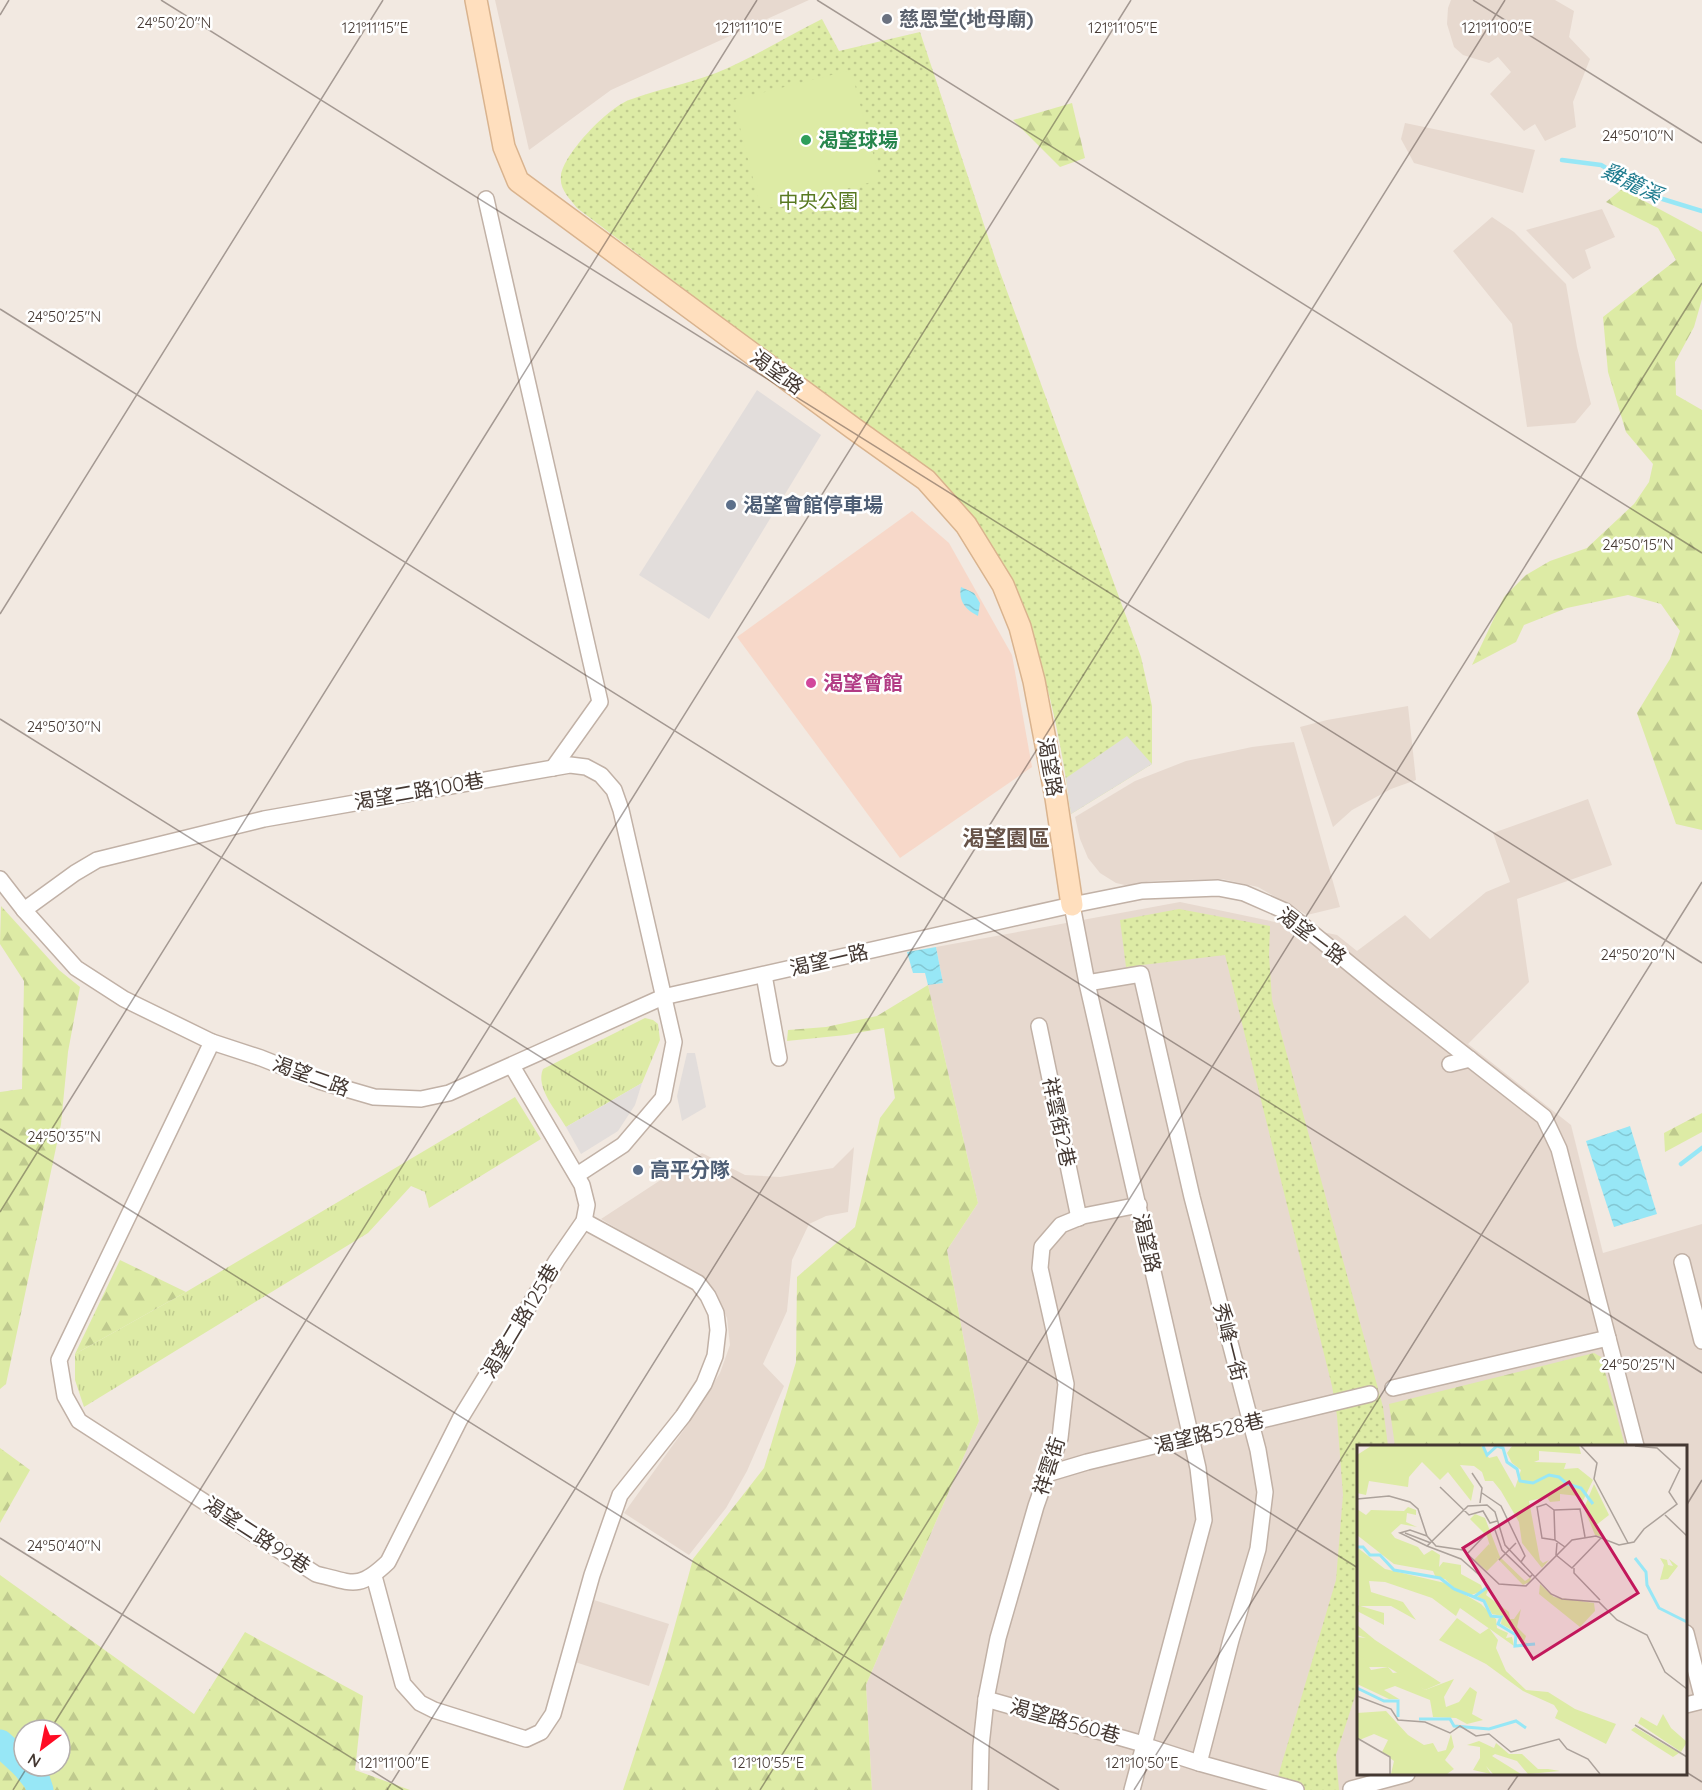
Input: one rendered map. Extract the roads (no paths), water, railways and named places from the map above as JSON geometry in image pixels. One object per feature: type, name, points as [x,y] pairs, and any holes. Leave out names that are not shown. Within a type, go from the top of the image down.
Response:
[{"type":"street","name":"渴望路","points":[[476,0],[504,147],[518,181],[926,480],[966,525],[1003,585],[1020,627],[1036,693],[1056,798],[1072,905],[1087,983],[1198,1468],[1204,1520],[1132,1790]]},
{"type":"street","points":[[486,199],[600,702],[553,768]]},
{"type":"street","name":"渴望二路100巷","points":[[24,910],[97,860],[264,819],[570,765],[585,767],[601,775],[614,790],[621,810],[674,1042],[663,1098],[623,1145],[577,1175]]},
{"type":"street","name":"渴望二路","points":[[0,879],[76,969],[124,999],[212,1042],[319,1081],[374,1097],[421,1099],[449,1093],[663,997]]},
{"type":"street","name":"渴望一路","points":[[663,997],[1142,891],[1218,888],[1244,893],[1285,911],[1386,998],[1470,1059],[1544,1117],[1544,1134],[1559,1149],[1560,1177],[1608,1338],[1636,1445]]},
{"type":"street","name":"秀峰一街","points":[[1087,983],[1141,974],[1192,1197],[1251,1423],[1265,1492],[1258,1549],[1231,1640],[1199,1763]]},
{"type":"street","points":[[764,975],[780,1058]]},
{"type":"street","name":"祥雲街2巷","points":[[1039,1026],[1079,1218]]},
{"type":"street","name":"渴望二路99巷","points":[[212,1042],[59,1360],[65,1396],[79,1421],[316,1574],[355,1584],[374,1576]]},
{"type":"street","points":[[1450,1064],[1470,1059]]},
{"type":"street","points":[[374,1576],[403,1684],[420,1703],[434,1710],[526,1740],[541,1732],[553,1714],[592,1575],[620,1495],[683,1416],[704,1384],[715,1356],[718,1330],[716,1313],[708,1296],[698,1283],[584,1221],[587,1205],[577,1175],[512,1065]]},
{"type":"street","name":"祥雲街","points":[[980,1790],[981,1746],[986,1699],[998,1638],[1036,1506],[1060,1438],[1066,1384],[1040,1268],[1042,1247],[1061,1225],[1079,1218],[1139,1205]]},
{"type":"street","name":"渴望二路125巷","points":[[374,1576],[388,1562],[460,1419],[557,1260],[584,1221]]},
{"type":"street","points":[[1682,1262],[1702,1341]]},
{"type":"street","points":[[1393,1388],[1608,1338]]},
{"type":"street","name":"渴望路528巷","points":[[1047,1474],[1087,1462],[1370,1394]]},
{"type":"street","points":[[1687,1637],[1702,1698],[1687,1705]]},
{"type":"street","name":"渴望路560巷","points":[[986,1699],[1296,1790]]},
{"type":"street","points":[[1351,1789],[1368,1787],[1401,1775]]},
{"type":"water","points":[[961,587],[974,593],[980,603],[978,616],[964,605],[960,592]]},
{"type":"water","points":[[936,947],[943,983],[928,985],[925,973],[913,973],[907,952]]},
{"type":"water","points":[[1630,1126],[1657,1214],[1614,1227],[1586,1141]]},
{"type":"waterway","name":"雞籠溪","points":[[1562,160],[1601,165],[1656,197],[1702,211]]},
{"type":"waterway","points":[[1681,1164],[1702,1148]]},
{"type":"waterway","points":[[0,1743],[12,1754]]},
{"type":"waterway","points":[[35,1778],[40,1790]]},
{"type":"place","name":"慈恩堂(地母廟)","points":[[887,19]]},
{"type":"place","name":"渴望球場","points":[[806,140]]},
{"type":"place","name":"渴望會館停車場","points":[[731,505]]},
{"type":"place","name":"渴望會館","points":[[811,683]]},
{"type":"place","name":"高平分隊","points":[[638,1170]]},
{"type":"district","name":"渴望園區","points":[[1006,838]]},
{"type":"park label","name":"中央公園","points":[[818,201]]}]
